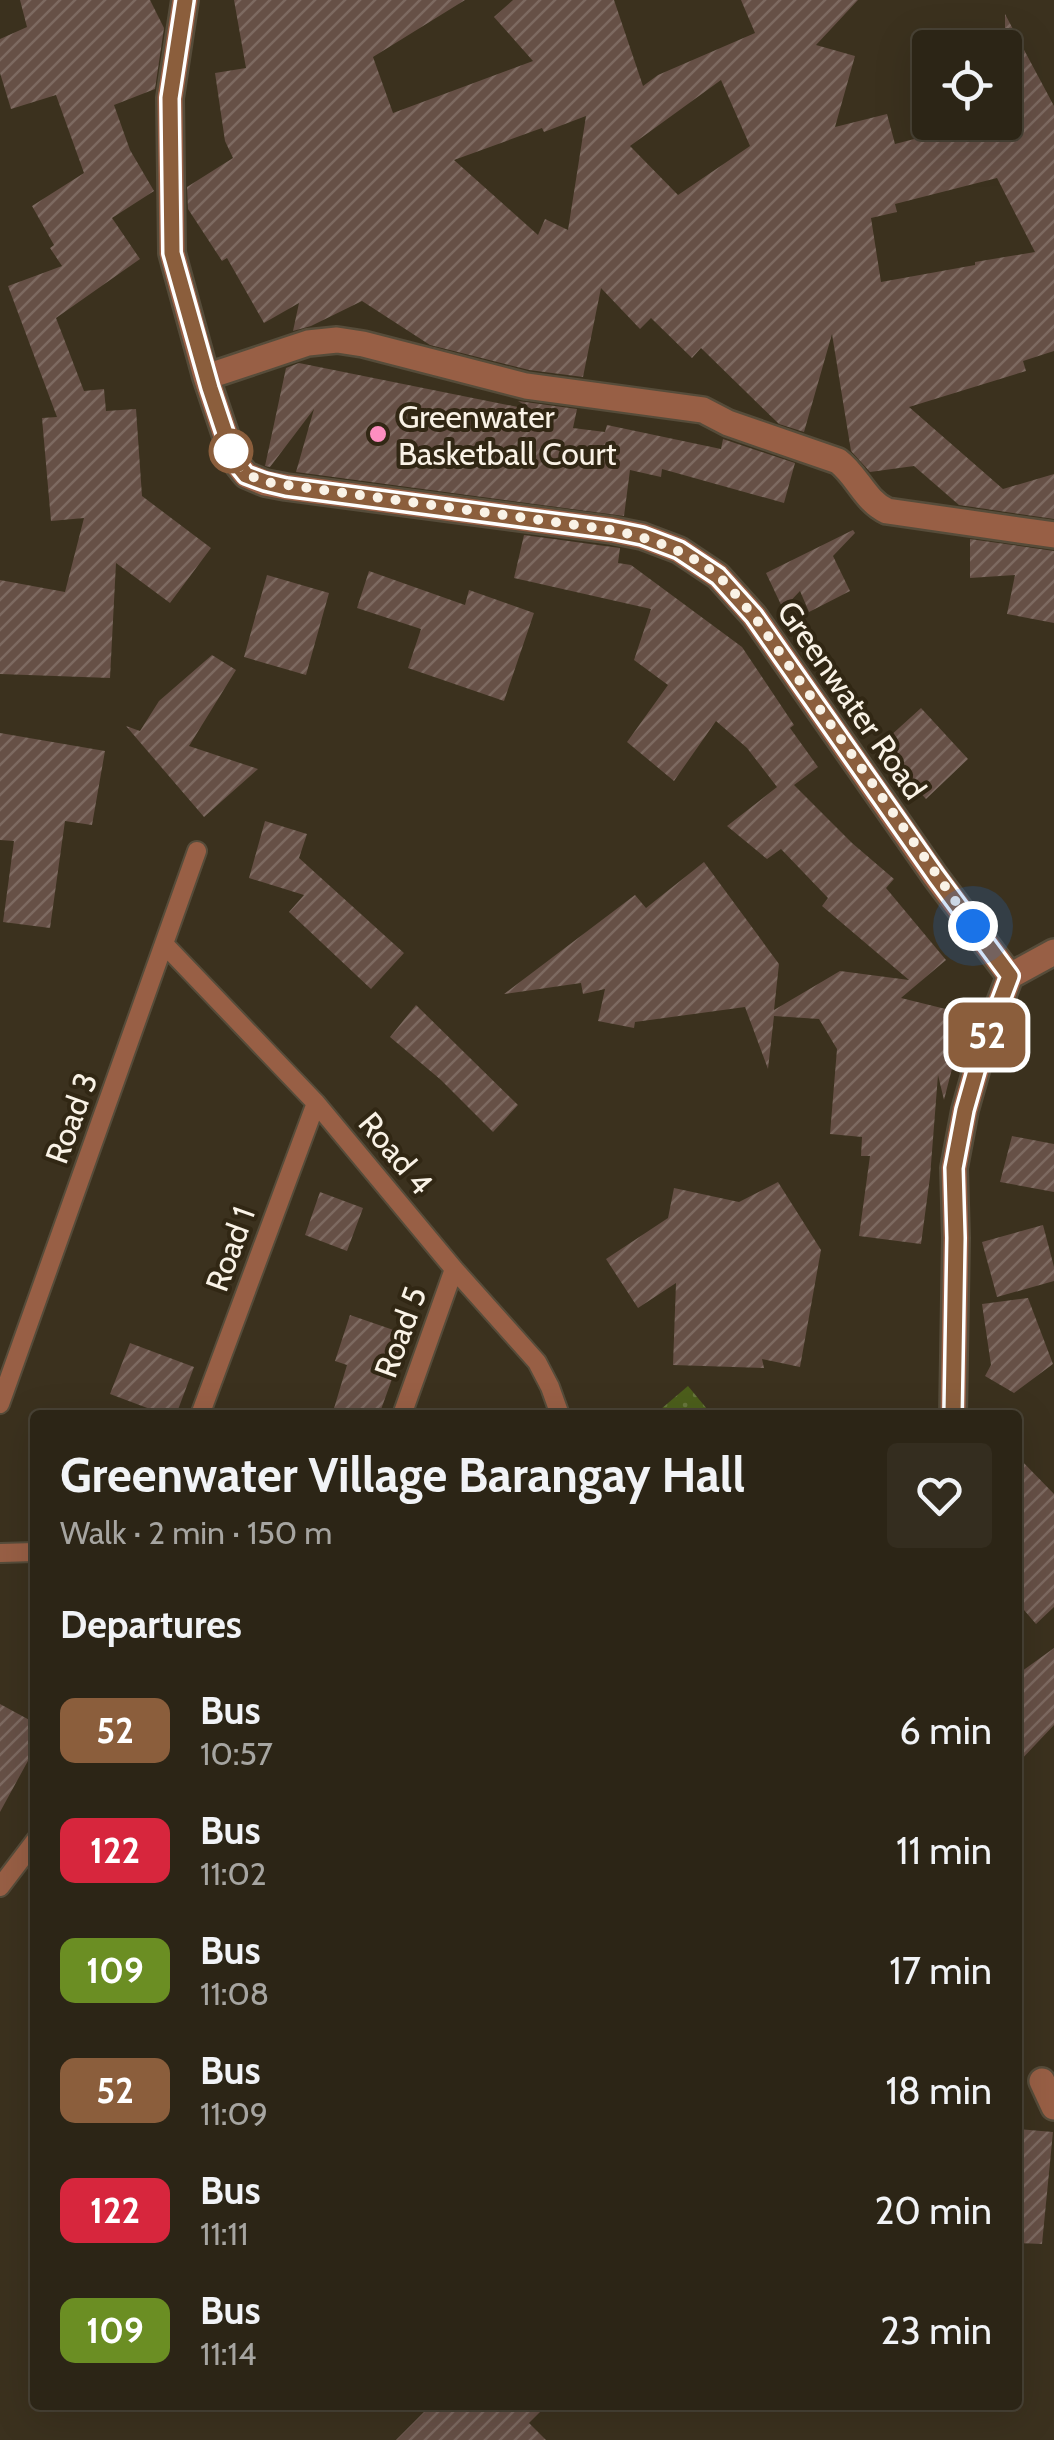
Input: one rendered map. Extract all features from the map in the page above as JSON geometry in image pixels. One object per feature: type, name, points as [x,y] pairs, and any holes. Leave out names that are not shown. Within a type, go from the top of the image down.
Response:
[{"type":"street","name":"Greenwater Road","points":[[185,0],[170,98],[172,253],[206,377],[234,460],[246,475],[265,482],[642,536],[679,550],[718,576],[754,616],[1010,976]]},
{"type":"street","points":[[206,377],[308,342],[337,340],[364,344],[526,386],[702,410],[838,461],[850,470],[875,504],[887,511],[1054,535]]},
{"type":"street","points":[[953,1410],[954,1168],[965,1110],[1010,976],[1054,952]]},
{"type":"street","points":[[1042,2081],[1054,2108]]},
{"type":"lane","name":"Road 3","points":[[0,1404],[197,851]]},
{"type":"lane","name":"Road 4","points":[[164,944],[316,1103],[537,1362],[558,1410]]},
{"type":"lane","name":"Road 1","points":[[202,1410],[316,1103]]},
{"type":"lane","name":"Road 5","points":[[404,1410],[454,1269]]},
{"type":"lane","points":[[0,1552],[30,1552]]},
{"type":"lane","points":[[0,1887],[30,1848]]},
{"type":"green space","points":[[688,1386],[708,1410],[660,1410]]},
{"type":"building","points":[[20,0],[150,0],[164,28],[155,89],[114,105],[130,150],[154,191],[112,218],[140,259],[56,318],[84,391],[104,389],[106,411],[136,409],[142,496],[211,548],[170,603],[116,563],[110,678],[0,674],[0,580],[65,592],[84,518],[51,521],[42,418],[57,417],[8,286],[62,266],[32,206],[84,173],[56,95],[11,109],[0,73],[0,39],[27,27]]},
{"type":"building","points":[[234,0],[465,0],[373,57],[393,113],[533,61],[494,17],[513,0],[614,0],[643,86],[658,75],[755,33],[741,0],[858,0],[816,45],[855,56],[835,127],[887,114],[895,144],[912,140],[1022,140],[1022,46],[1054,106],[1054,351],[1023,361],[1026,371],[909,407],[1003,489],[1054,474],[1054,519],[959,505],[914,466],[870,472],[851,451],[832,334],[804,432],[779,424],[701,348],[692,358],[651,318],[640,329],[601,288],[583,377],[529,370],[430,345],[362,301],[293,331],[299,303],[264,323],[227,258],[222,261],[188,209],[187,187],[233,158],[225,141],[215,73],[246,68]],"holes":[[[721,80],[750,146],[678,195],[630,146]],[[586,116],[568,230],[545,219],[538,235],[454,160]],[[997,178],[1035,252],[881,282],[871,218],[897,212],[895,204]]]},
{"type":"building","points":[[1005,14],[1014,30],[1005,30]]},
{"type":"building","points":[[299,363],[533,410],[518,401],[577,409],[573,428],[605,432],[607,425],[721,449],[723,439],[795,463],[784,503],[662,469],[661,477],[630,470],[624,516],[296,472],[314,409],[270,467],[265,466],[286,368]]},
{"type":"building","points":[[853,530],[855,533],[833,556],[850,591],[809,612],[800,591],[783,609],[766,573]]},
{"type":"building","points":[[524,535],[620,548],[618,563],[631,565],[742,647],[818,767],[794,785],[894,879],[886,888],[946,960],[901,998],[966,1014],[944,1100],[938,1075],[921,1244],[859,1236],[870,1156],[861,1156],[862,1137],[830,1134],[837,1049],[819,1019],[774,1016],[768,1069],[745,1007],[635,1022],[634,1028],[598,1021],[605,989],[583,994],[581,983],[504,994],[635,895],[646,908],[704,862],[779,964],[774,1010],[840,971],[909,980],[822,906],[828,898],[781,849],[767,859],[727,826],[777,787],[747,748],[716,721],[674,781],[627,742],[668,685],[634,660],[651,609],[514,578]]},
{"type":"building","points":[[970,539],[1054,551],[1054,623],[1007,614],[1015,575],[970,578]]},
{"type":"building","points":[[369,571],[465,605],[469,590],[534,613],[504,701],[408,668],[421,629],[357,608]]},
{"type":"building","points":[[267,575],[329,593],[306,675],[244,657]]},
{"type":"building","points":[[212,655],[236,670],[189,746],[258,769],[204,817],[126,726],[140,731],[159,701]]},
{"type":"building","points":[[921,708],[968,759],[926,799],[878,747]]},
{"type":"building","points":[[0,733],[105,751],[92,825],[65,821],[50,928],[3,922],[14,841],[0,840]]},
{"type":"building","points":[[265,821],[307,834],[299,858],[404,953],[371,989],[289,912],[304,895],[249,878]]},
{"type":"building","points":[[416,1005],[518,1105],[493,1132],[390,1037]]},
{"type":"building","points":[[1012,1136],[1054,1144],[1054,1192],[1000,1182]]},
{"type":"building","points":[[778,1182],[821,1250],[800,1367],[762,1359],[764,1368],[673,1365],[676,1283],[638,1308],[606,1259],[668,1218],[674,1188],[739,1202]]},
{"type":"building","points":[[320,1192],[363,1208],[347,1251],[305,1235]]},
{"type":"building","points":[[1043,1225],[1054,1281],[997,1297],[982,1242]]},
{"type":"building","points":[[1028,1298],[1053,1364],[1014,1393],[985,1376],[991,1365],[982,1304]]},
{"type":"building","points":[[350,1315],[408,1335],[381,1410],[334,1410],[347,1365],[335,1361]]},
{"type":"building","points":[[130,1343],[194,1367],[178,1410],[153,1410],[110,1394]]},
{"type":"building","points":[[1022,1461],[1054,1494],[1054,1607],[1036,1624],[1022,1608]]},
{"type":"building","points":[[1054,1648],[1054,1725],[1022,1759],[1022,1671]]},
{"type":"building","points":[[0,1704],[30,1720],[30,1757],[0,1812]]},
{"type":"building","points":[[1022,2129],[1053,2132],[1042,2244],[1022,2243]]},
{"type":"building","points":[[426,2410],[542,2410],[529,2423],[546,2440],[396,2440]]},
{"type":"bus line","name":"52","points":[[185,0],[170,98],[172,253],[234,460],[246,475],[286,487],[612,530],[679,550],[718,576],[754,616],[1010,976],[982,1050],[954,1168],[953,1410]]},
{"type":"place","name":"Greenwater Basketball Court","points":[[378,434]]},
{"type":"route","points":[[231,451],[246,475],[286,487],[612,530],[679,550],[718,576],[754,616],[973,926]]}]
